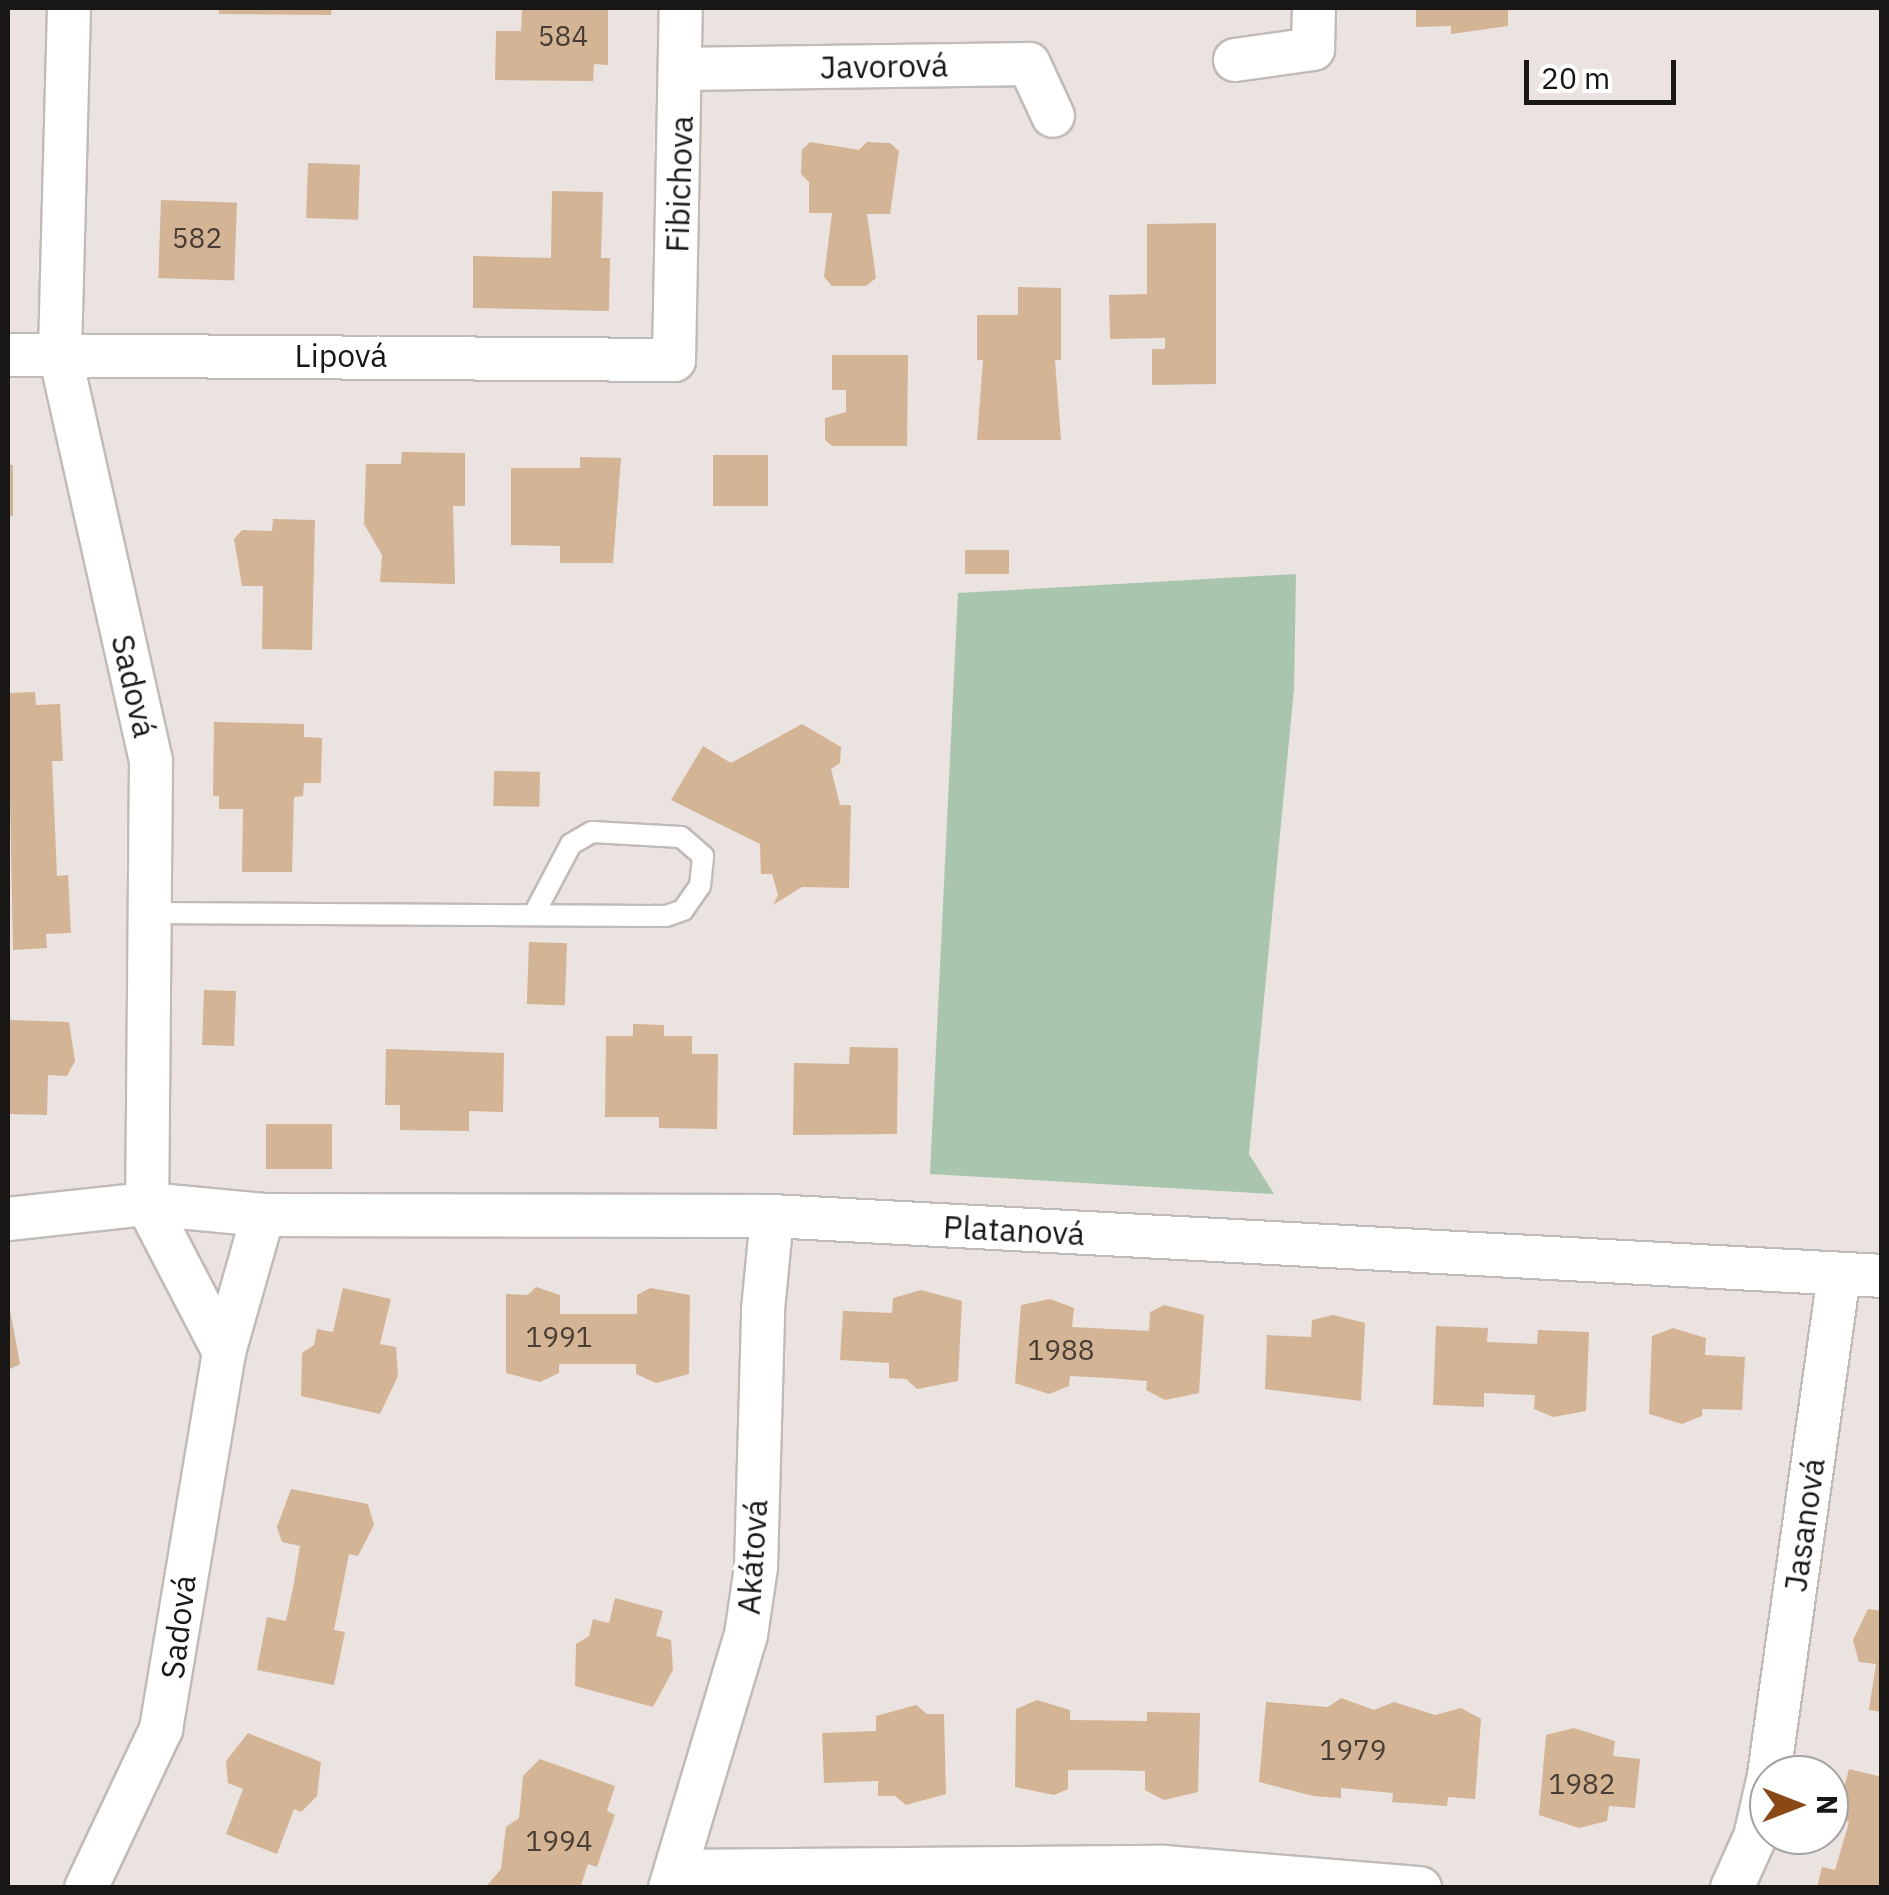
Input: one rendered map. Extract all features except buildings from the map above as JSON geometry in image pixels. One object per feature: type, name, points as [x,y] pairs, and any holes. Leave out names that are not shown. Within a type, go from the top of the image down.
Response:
[{"type":"street","name":"Sadová","points":[[70,8],[60,354],[152,761],[147,1204],[224,1352]]},
{"type":"street","name":"Fibichova","points":[[674,360],[681,8]]},
{"type":"street","points":[[1235,60],[1313,50],[1314,8]]},
{"type":"street","name":"Javorová","points":[[682,69],[1029,64],[1053,116]]},
{"type":"street","name":"Lipová","points":[[8,354],[674,360]]},
{"type":"street","name":"Platanová","points":[[8,1220],[147,1204],[263,1215],[772,1216],[1882,1276]]},
{"type":"street","name":"Sadová","points":[[86,1888],[161,1729],[224,1352],[263,1215]]},
{"type":"street","name":"Akátová","points":[[673,1879],[746,1635],[756,1568],[762,1310],[772,1216]]},
{"type":"street","name":"Jasanová","points":[[1772,1755],[1840,1275]]},
{"type":"street","name":"Jasanová","points":[[1732,1888],[1749,1850]]},
{"type":"street","points":[[673,1879],[1164,1867],[1420,1888]]},
{"type":"lane","points":[[152,913],[666,916],[684,910],[700,886],[703,856],[681,837],[592,832],[571,844],[534,914]]},
{"type":"green space","points":[[1296,574],[1294,689],[1249,1154],[1274,1194],[930,1174],[958,593]]}]
